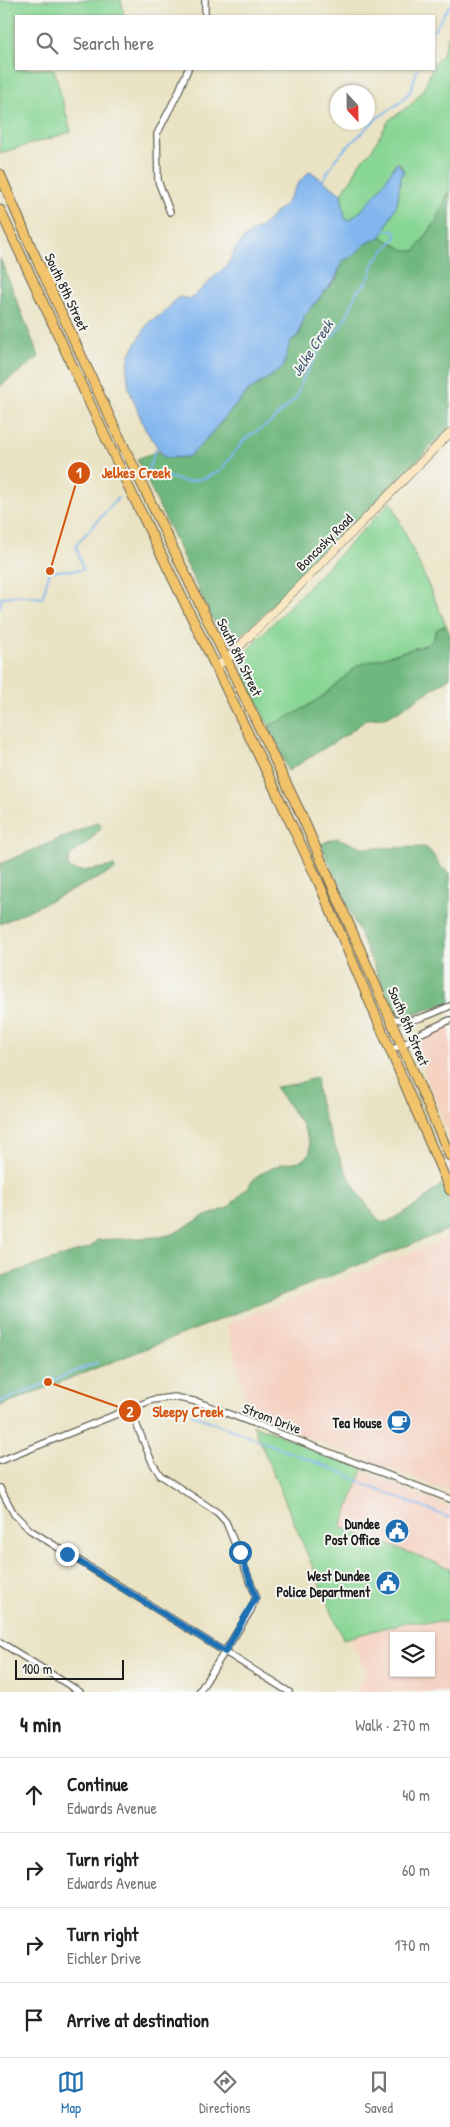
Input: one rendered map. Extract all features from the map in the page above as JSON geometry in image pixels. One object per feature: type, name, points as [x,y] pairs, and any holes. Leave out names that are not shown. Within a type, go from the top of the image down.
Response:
[{"type":"main road","name":"South 8th Street","points":[[0,174],[35,255],[226,660],[302,814],[392,1018],[450,1156]]},
{"type":"main road","name":"South 8th Street","points":[[0,210],[123,475],[319,883],[450,1190]]},
{"type":"street","points":[[205,0],[205,15]]},
{"type":"street","points":[[170,212],[158,181],[157,134],[188,70]]},
{"type":"street","name":"Boncosky Road","points":[[215,667],[226,660],[450,433]]},
{"type":"street","points":[[392,1018],[401,1021],[415,1020],[450,1006]]},
{"type":"street","points":[[390,1050],[450,1020]]},
{"type":"street","name":"Strom Drive","points":[[0,1461],[130,1409],[160,1398],[174,1397],[188,1399],[450,1498]]},
{"type":"street","points":[[130,1409],[152,1462],[160,1475],[225,1520],[253,1585],[256,1600],[199,1692]]},
{"type":"street","points":[[0,1488],[14,1514],[30,1530],[289,1692]]},
{"type":"street","points":[[0,1642],[80,1692]]},
{"type":"shaded area","points":[[450,1025],[450,1140],[415,1047],[418,1039]]},
{"type":"shaded area","points":[[450,1237],[450,1492],[249,1415],[227,1324]]},
{"type":"shaded area","points":[[362,1471],[450,1507],[450,1568],[341,1527]]},
{"type":"shaded area","points":[[407,1622],[450,1623],[450,1692],[355,1692],[366,1673],[351,1637]]},
{"type":"green space","points":[[0,0],[121,0],[124,15],[15,15],[15,70],[54,70],[71,132],[0,153]]},
{"type":"green space","points":[[449,34],[450,189],[436,221],[415,251],[405,250],[381,237],[397,204],[401,176],[404,172],[400,163],[395,163],[383,186],[370,202],[350,220],[345,219],[341,194],[353,177],[359,163],[371,151],[389,120],[412,104],[423,90],[432,70],[435,70],[435,62],[442,55]]},
{"type":"green space","points":[[450,189],[450,427],[318,562],[244,633],[231,640],[226,640],[217,629],[137,459],[158,451],[165,458],[188,457],[248,392],[283,368],[290,342],[300,334],[304,316],[337,278],[342,261],[353,256],[365,244],[381,237],[405,250],[415,251],[436,222]]},
{"type":"green space","points":[[0,258],[39,357],[0,386]]},
{"type":"green space","points":[[391,501],[446,625],[437,629],[433,639],[428,644],[358,665],[323,696],[298,712],[269,726],[249,686],[242,666],[242,658],[251,646]]},
{"type":"green space","points":[[446,625],[450,635],[450,677],[448,679],[395,713],[382,718],[367,719],[347,734],[288,771],[269,726],[298,712],[323,696],[358,665],[428,644],[433,639],[437,629]]},
{"type":"green space","points":[[99,822],[101,828],[87,843],[71,854],[67,865],[71,870],[83,871],[114,866],[115,870],[0,924],[0,864]]},
{"type":"green space","points":[[336,838],[365,848],[425,847],[432,853],[441,867],[450,873],[450,1002],[403,1018],[393,1010],[321,844]]},
{"type":"green space","points":[[317,1077],[319,1101],[336,1149],[354,1186],[377,1218],[382,1222],[387,1222],[417,1205],[442,1184],[450,1202],[450,1229],[0,1406],[0,1277],[91,1247],[97,1240],[160,1237],[173,1234],[203,1217],[228,1208],[258,1175],[281,1164],[300,1161],[310,1152],[310,1144],[303,1126],[275,1087],[296,1084]]},
{"type":"green space","points":[[253,1425],[364,1467],[341,1527],[450,1568],[450,1622],[407,1622],[343,1639]]},
{"type":"water","points":[[397,162],[404,172],[401,176],[397,204],[381,237],[365,244],[353,256],[342,261],[336,278],[304,316],[299,334],[290,342],[283,368],[248,391],[188,457],[165,458],[145,429],[129,389],[127,371],[130,354],[149,322],[163,314],[176,299],[181,297],[192,298],[227,265],[245,237],[262,226],[286,203],[299,182],[310,171],[341,194],[345,219],[350,220],[362,210],[380,189]]},
{"type":"waterway","points":[[435,28],[450,5]]},
{"type":"waterway","points":[[323,180],[337,157],[376,119],[402,101],[411,90],[417,70]]},
{"type":"waterway","name":"Jelke Creek","points":[[157,447],[149,467],[150,472],[186,482],[205,478],[221,470],[245,439],[271,422],[296,398],[303,378],[322,347],[340,327],[349,312],[357,291],[366,283],[374,262],[396,237],[395,231],[382,230]]},
{"type":"waterway","points":[[0,607],[2,597],[22,595],[42,598],[50,571],[83,570],[76,545],[118,498]]},
{"type":"waterway","points":[[0,1402],[98,1362]]},
{"type":"waterway","points":[[191,1414],[348,1475],[364,1484],[450,1518]]},
{"type":"place","name":"Jelkes Creek","points":[[50,571]]},
{"type":"place","name":"Sleepy Creek","points":[[48,1382]]},
{"type":"place","name":"Tea House","points":[[399,1422]]},
{"type":"place","name":"Dundee Post Office","points":[[397,1531]]},
{"type":"place","name":"West Dundee Police Department","points":[[388,1583]]},
{"type":"route","points":[[67,1554],[225,1652],[251,1610],[256,1597],[240,1552]]}]
